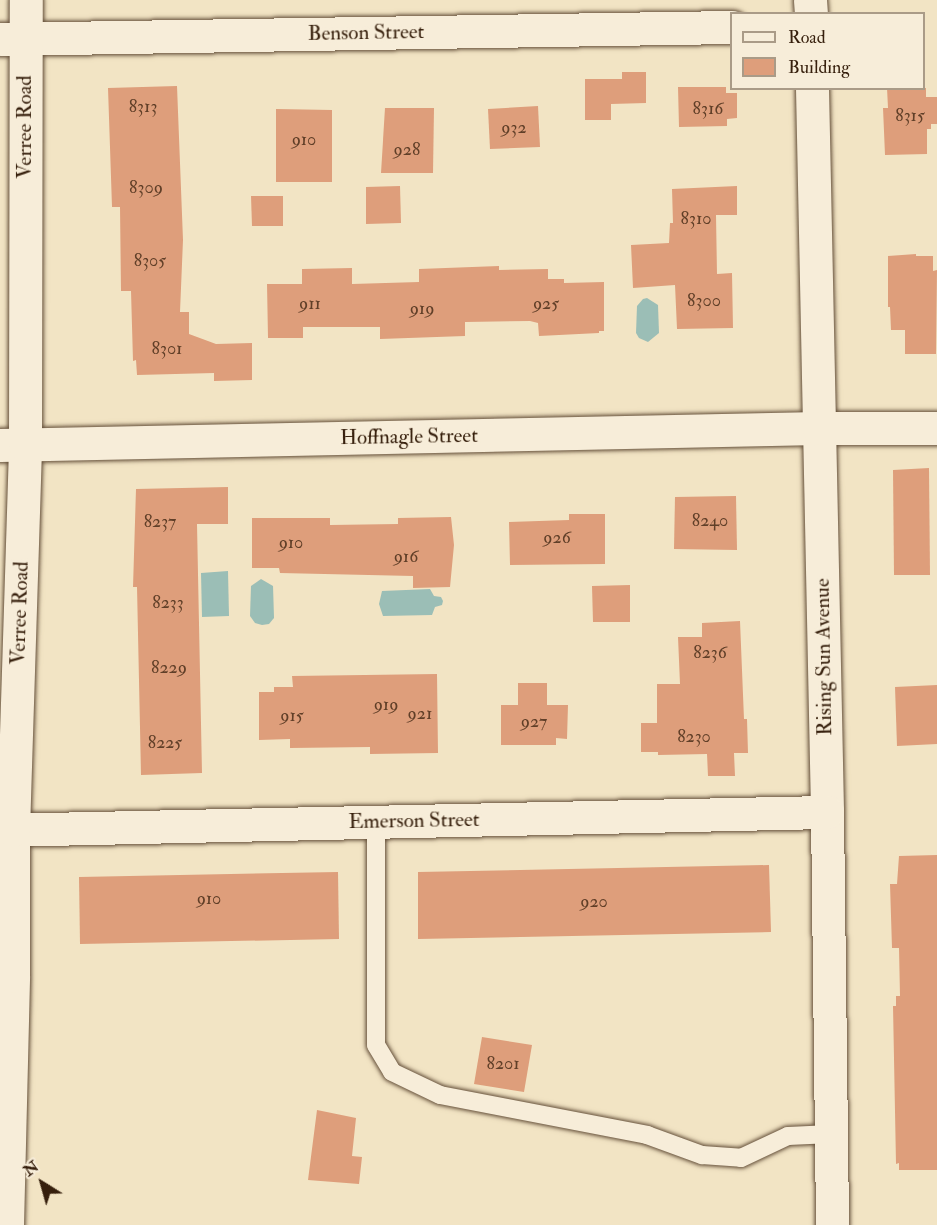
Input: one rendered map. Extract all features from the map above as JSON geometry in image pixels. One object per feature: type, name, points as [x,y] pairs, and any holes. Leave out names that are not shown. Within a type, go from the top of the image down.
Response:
[{"type":"street","name":"Verree Road","points":[[7,1225],[13,976],[7,830],[13,445],[13,39],[26,0]]},
{"type":"street","name":"Benson Street","points":[[13,39],[730,27]]},
{"type":"street","name":"Rising Sun Avenue","points":[[812,90],[827,812],[832,1225]]},
{"type":"street","name":"Hoffnagle Street","points":[[13,445],[819,428],[937,428]]},
{"type":"street","name":"Emerson Street","points":[[7,830],[827,812]]},
{"type":"lane","points":[[376,822],[376,1045],[392,1072],[440,1095],[647,1135],[702,1155],[741,1158],[788,1136],[831,1134]]},
{"type":"water","points":[[647,298],[658,305],[659,333],[648,342],[639,338],[636,333],[637,306]]},
{"type":"water","points":[[228,571],[229,616],[202,617],[201,573]]},
{"type":"water","points":[[261,579],[273,586],[274,618],[269,624],[262,625],[255,623],[250,616],[251,586]]},
{"type":"water","points":[[430,589],[434,596],[441,597],[443,601],[442,605],[435,607],[432,615],[383,616],[379,604],[382,591]]},
{"type":"building","points":[[622,72],[646,72],[646,103],[611,104],[611,120],[585,120],[585,79],[622,79]]},
{"type":"building","points":[[177,86],[183,240],[180,312],[189,312],[189,334],[216,344],[252,343],[252,380],[214,381],[214,373],[137,375],[136,360],[133,361],[131,291],[121,291],[120,207],[112,207],[108,88]]},
{"type":"building","points":[[678,87],[726,87],[726,93],[737,93],[737,118],[727,119],[727,126],[679,127]]},
{"type":"building","points":[[926,88],[926,97],[937,97],[937,124],[931,124],[931,129],[927,129],[927,154],[885,155],[883,108],[888,108],[887,90],[925,90]]},
{"type":"building","points":[[538,106],[540,147],[490,149],[488,109]]},
{"type":"building","points":[[385,108],[434,108],[433,173],[381,173]]},
{"type":"building","points":[[276,109],[332,110],[332,182],[276,182]]},
{"type":"building","points":[[400,186],[401,223],[366,224],[366,187]]},
{"type":"building","points":[[737,186],[737,215],[716,215],[717,274],[732,273],[733,328],[677,329],[675,285],[633,288],[631,245],[669,243],[670,223],[673,223],[672,189]]},
{"type":"building","points":[[251,196],[283,196],[283,226],[252,226]]},
{"type":"building","points":[[916,254],[916,256],[933,256],[933,271],[937,270],[936,354],[905,354],[905,330],[891,330],[890,307],[888,307],[888,256]]},
{"type":"building","points":[[499,266],[499,270],[548,269],[548,279],[564,279],[564,283],[604,282],[604,331],[539,336],[538,323],[530,321],[465,322],[465,336],[380,339],[380,327],[303,327],[303,338],[268,338],[267,284],[302,284],[302,269],[352,268],[352,284],[419,282],[419,269]]},
{"type":"building","points":[[929,468],[930,575],[894,575],[893,470]]},
{"type":"building","points":[[228,487],[228,524],[197,524],[202,773],[141,775],[137,587],[133,587],[136,489]]},
{"type":"building","points":[[736,496],[737,550],[674,549],[675,497]]},
{"type":"building","points":[[569,514],[605,514],[605,564],[510,565],[509,522],[569,520]]},
{"type":"building","points":[[451,517],[454,545],[450,587],[413,588],[413,576],[280,573],[279,568],[252,568],[252,518],[330,518],[330,525],[398,524],[398,518]]},
{"type":"building","points":[[630,585],[630,622],[593,622],[592,586]]},
{"type":"building","points":[[740,621],[744,719],[747,719],[748,753],[734,753],[735,776],[708,776],[707,754],[658,755],[658,752],[641,752],[641,723],[657,723],[657,684],[680,684],[678,637],[702,637],[702,623]]},
{"type":"building","points":[[437,674],[438,753],[370,754],[370,747],[290,748],[290,739],[259,740],[259,692],[274,692],[274,687],[293,687],[292,676]]},
{"type":"building","points":[[518,683],[547,683],[547,705],[568,705],[567,739],[556,738],[556,745],[501,745],[501,705],[518,705]]},
{"type":"building","points":[[937,685],[937,744],[897,746],[895,687]]},
{"type":"building","points":[[937,855],[937,1170],[899,1170],[899,1163],[896,1164],[893,1006],[896,1006],[896,996],[900,996],[899,948],[892,948],[890,884],[897,884],[899,856]]},
{"type":"building","points":[[769,865],[771,932],[418,939],[418,872]]},
{"type":"building","points":[[338,872],[339,939],[80,944],[79,877]]},
{"type":"building","points":[[482,1037],[532,1045],[524,1092],[474,1084]]},
{"type":"building","points":[[317,1110],[356,1118],[352,1156],[362,1157],[359,1184],[308,1180]]}]
